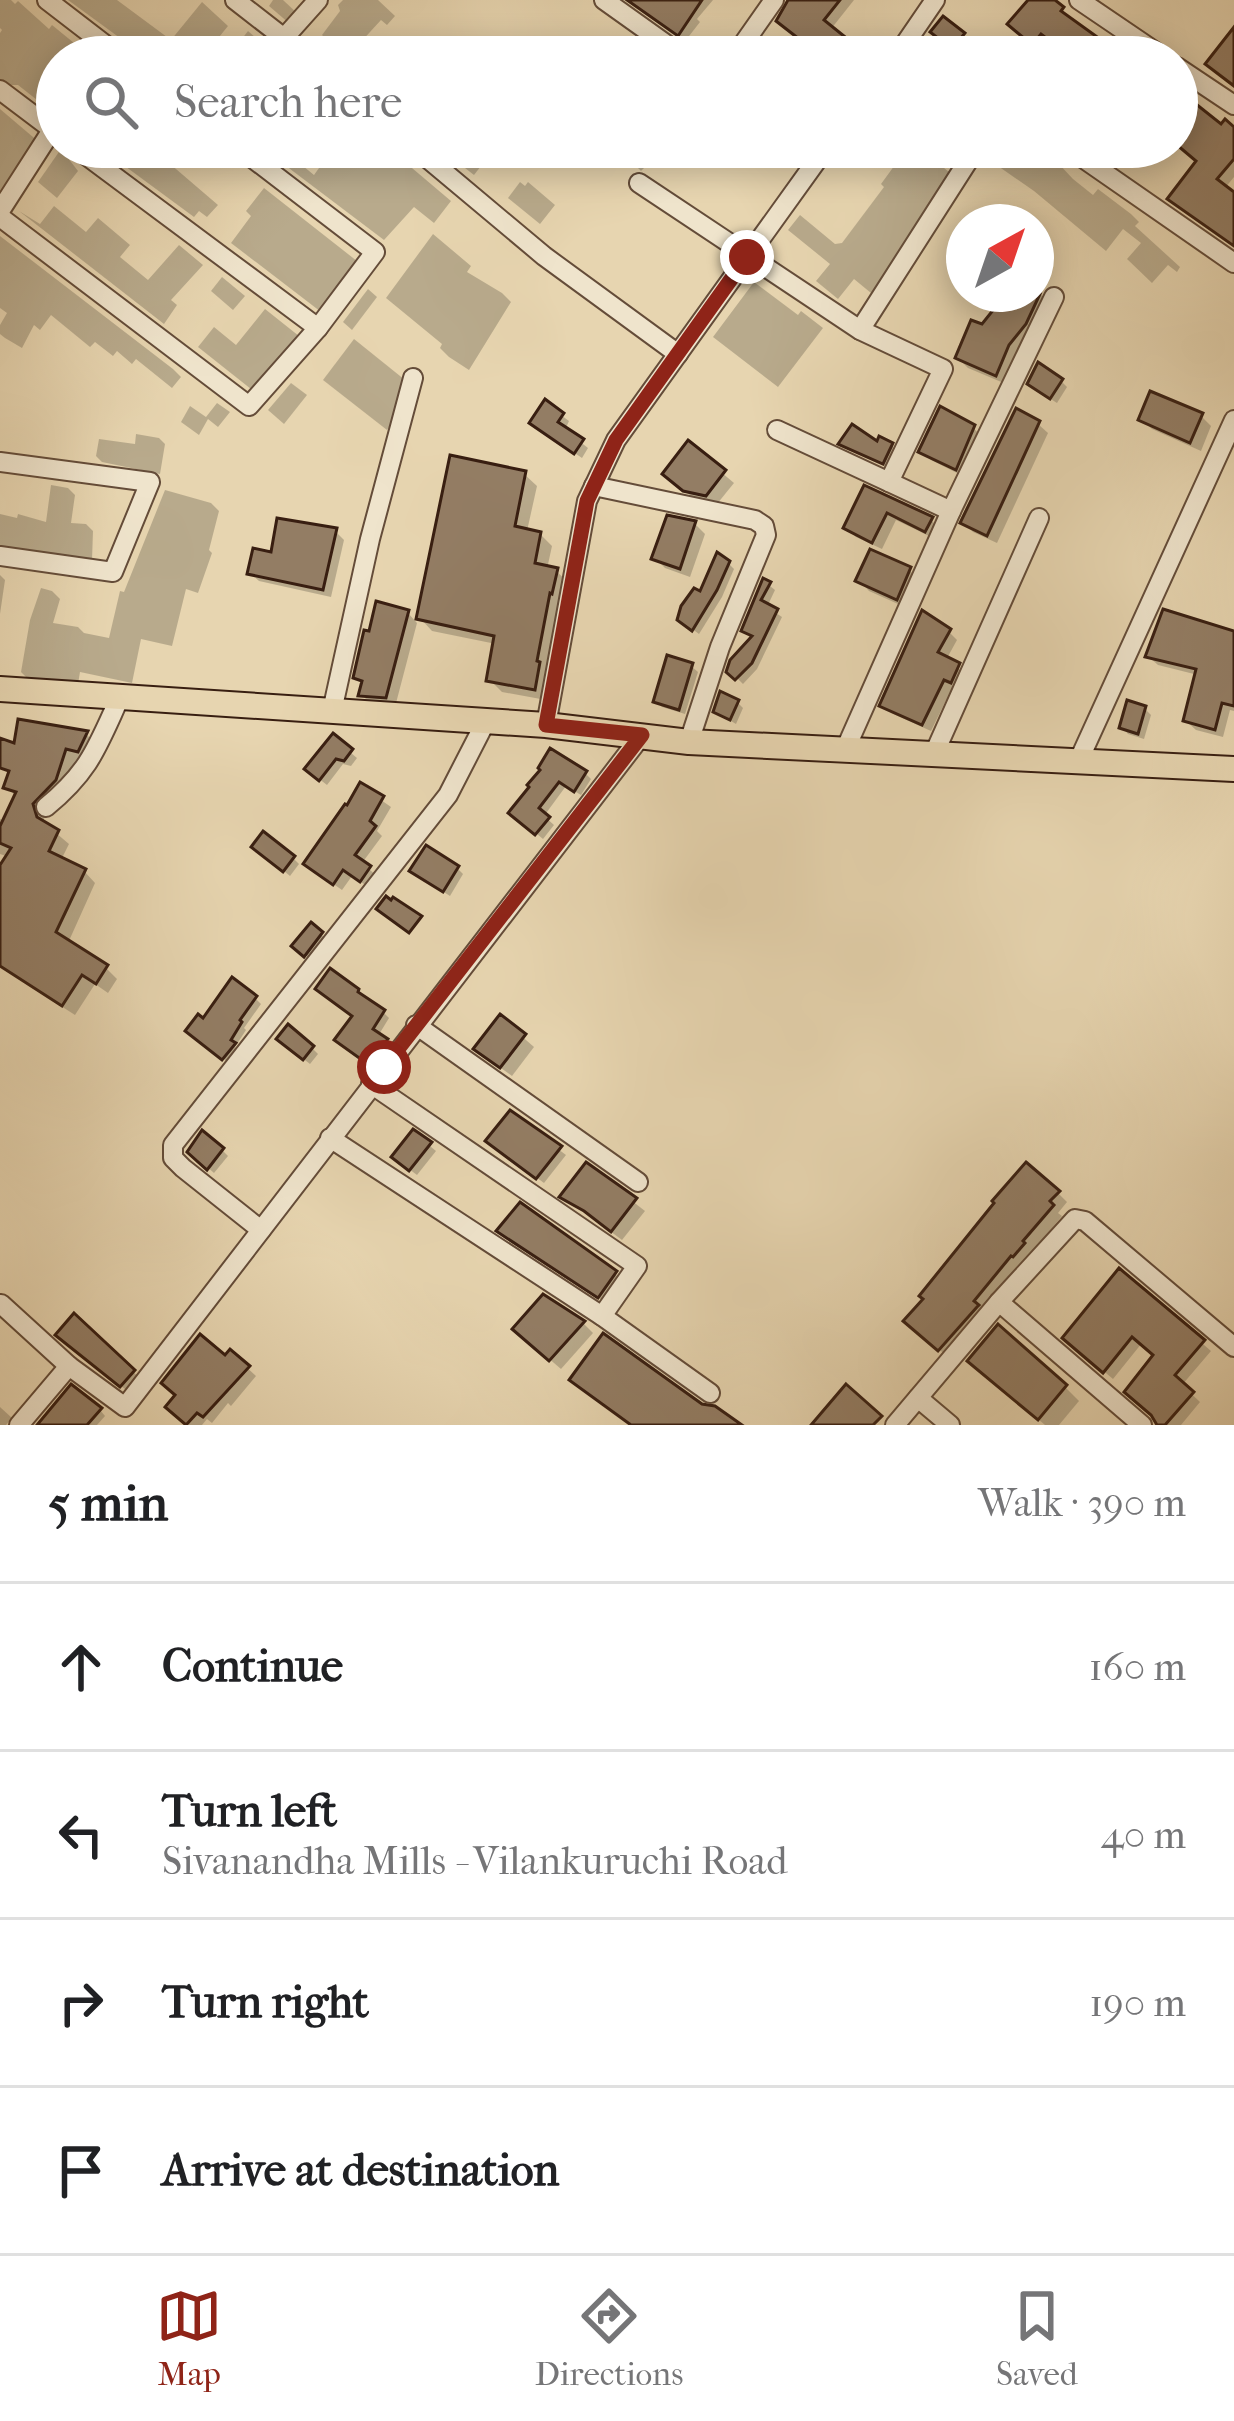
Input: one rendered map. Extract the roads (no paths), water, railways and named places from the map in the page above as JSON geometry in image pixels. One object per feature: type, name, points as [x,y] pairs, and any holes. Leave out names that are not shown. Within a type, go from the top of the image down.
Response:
[{"type":"main road","points":[[0,689],[546,725],[689,742],[1234,769]]},
{"type":"street","points":[[47,0],[94,36]]},
{"type":"street","points":[[235,0],[281,36]]},
{"type":"street","points":[[286,36],[318,0]]},
{"type":"street","points":[[749,36],[774,0]]},
{"type":"street","points":[[911,36],[935,0]]},
{"type":"street","points":[[1079,0],[1132,36]]},
{"type":"street","points":[[617,4],[658,36]]},
{"type":"street","points":[[1198,81],[1234,105]]},
{"type":"street","points":[[0,90],[36,117]]},
{"type":"street","points":[[36,160],[0,214],[249,406],[318,328],[375,253],[265,168]]},
{"type":"street","points":[[103,168],[318,328]]},
{"type":"street","points":[[439,168],[544,256],[678,353]]},
{"type":"street","points":[[546,725],[587,501],[594,486],[616,440],[806,168]]},
{"type":"street","points":[[860,330],[964,168]]},
{"type":"street","points":[[1096,168],[1234,263]]},
{"type":"street","points":[[639,183],[860,330],[943,369],[889,482]]},
{"type":"street","points":[[845,750],[1047,312]]},
{"type":"street","points":[[332,711],[412,378]]},
{"type":"street","points":[[1078,762],[1234,420]]},
{"type":"street","points":[[777,430],[951,512]]},
{"type":"street","points":[[0,462],[150,482],[113,572],[0,556]]},
{"type":"street","points":[[594,486],[755,520],[764,526],[766,535],[719,647],[689,742]]},
{"type":"street","points":[[934,754],[1039,518]]},
{"type":"street","points":[[46,807],[91,760],[120,697]]},
{"type":"street","points":[[261,1230],[182,1168],[173,1158],[173,1145],[448,794],[486,721]]},
{"type":"street","points":[[2,1304],[69,1366],[125,1407],[642,735]]},
{"type":"street","points":[[416,1025],[638,1182]]},
{"type":"street","points":[[371,1084],[638,1266],[602,1316]]},
{"type":"street","points":[[330,1138],[602,1316],[710,1393]]},
{"type":"street","points":[[895,1425],[1075,1219],[1085,1221],[1234,1346]]},
{"type":"street","points":[[999,1302],[1142,1425]]},
{"type":"street","points":[[19,1425],[69,1366]]},
{"type":"street","points":[[918,1398],[950,1425]]}]
